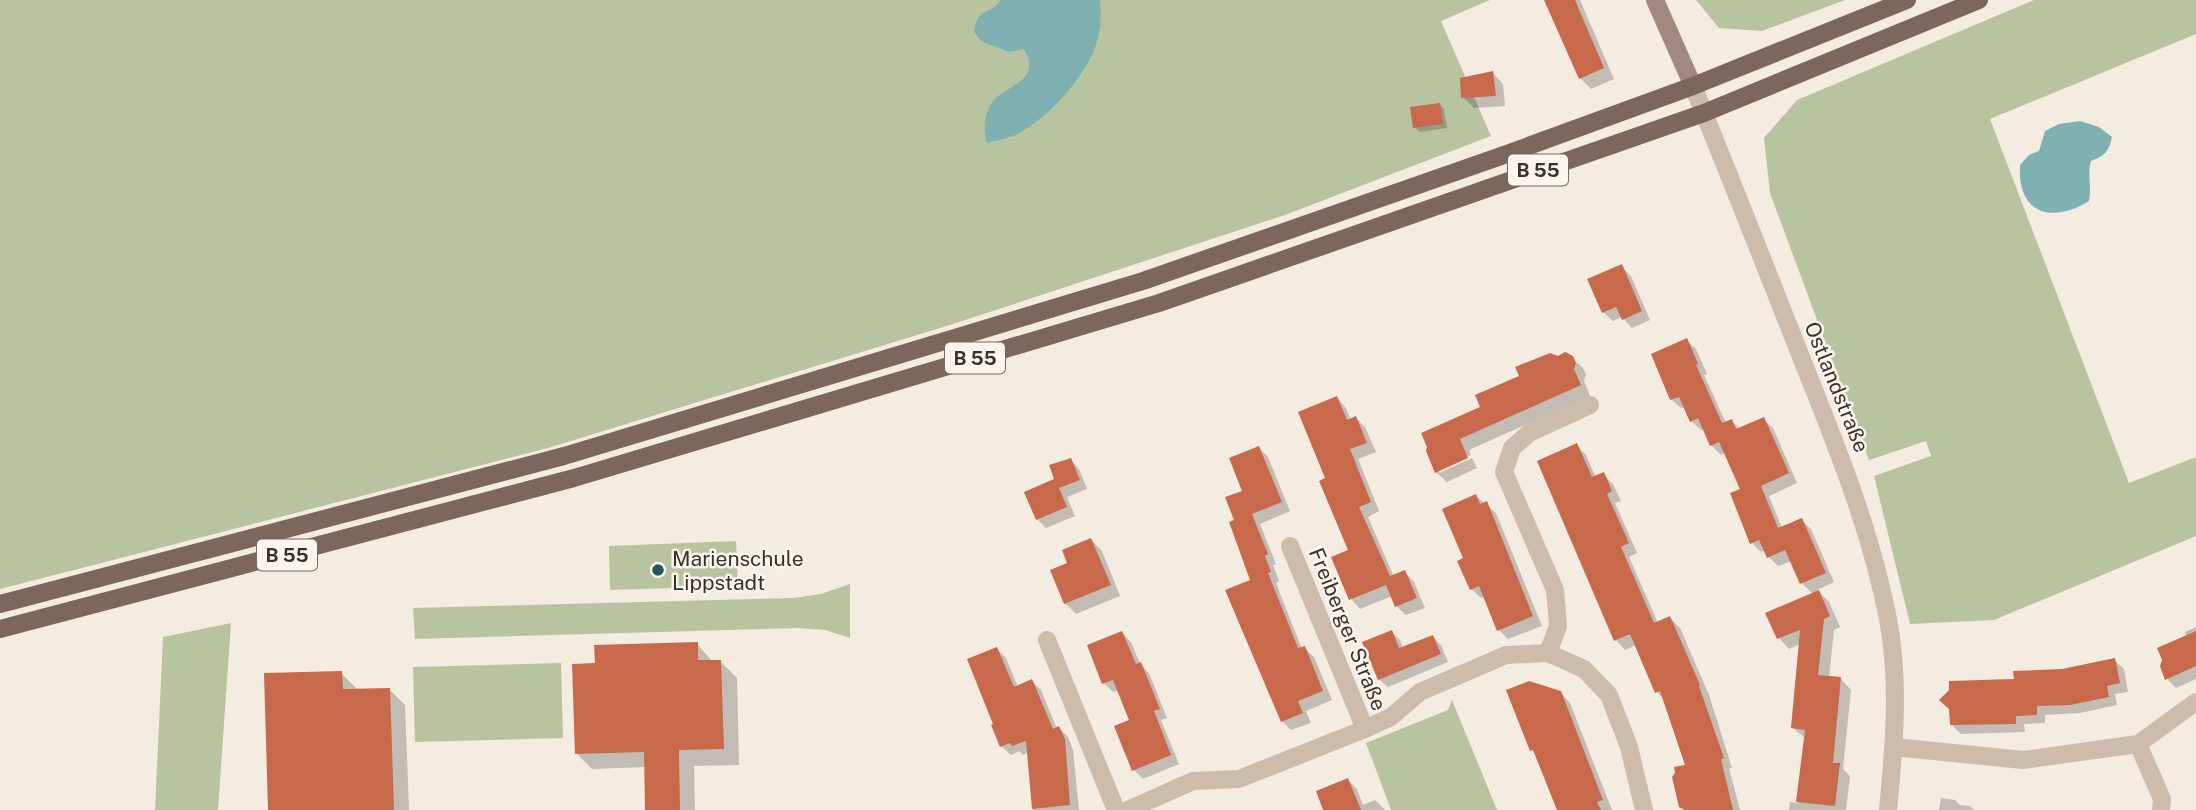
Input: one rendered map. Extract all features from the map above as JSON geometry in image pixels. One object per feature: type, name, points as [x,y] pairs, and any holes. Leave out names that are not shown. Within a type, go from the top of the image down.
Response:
[{"type":"main road","name":"Ostlandstraße","points":[[1655,0],[1693,86]]},
{"type":"main road","name":"B 55","points":[[0,604],[564,456],[1143,281],[1693,86],[1906,0]]},
{"type":"main road","name":"B 55","points":[[0,629],[574,478],[1160,303],[1704,113],[1979,0]]},
{"type":"street","name":"Ostlandstraße","points":[[1693,86],[1849,478],[1871,549],[1888,621],[1894,685],[1894,747],[1888,810]]},
{"type":"street","points":[[1548,653],[1558,626],[1555,590],[1504,472],[1512,448],[1529,433],[1590,405]]},
{"type":"street","name":"Freiberger Straße","points":[[1290,546],[1365,729]]},
{"type":"street","points":[[1047,640],[1116,810]]},
{"type":"street","name":"Freiberger Straße","points":[[1128,810],[1193,782],[1239,779],[1365,729],[1391,717],[1420,692],[1506,655],[1548,653],[1584,669],[1609,695],[1629,747],[1644,810]]},
{"type":"street","points":[[1894,747],[2023,760],[2138,744],[2196,702]]},
{"type":"street","points":[[2138,744],[2162,799],[2161,810]]},
{"type":"green space","points":[[0,0],[1490,0],[1441,21],[1491,136],[1285,215],[953,324],[548,448],[0,589]]},
{"type":"green space","points":[[1696,0],[1845,0],[1762,31],[1719,28]]},
{"type":"green space","points":[[2034,0],[2196,0],[2196,34],[1990,119],[2129,483],[2196,457],[2196,536],[1994,620],[1910,624],[1874,476],[1931,456],[1926,441],[1869,460],[1770,193],[1764,138],[1797,100]]},
{"type":"green space","points":[[736,541],[738,586],[610,590],[609,546]]},
{"type":"green space","points":[[850,584],[850,638],[825,630],[797,628],[415,639],[413,608],[794,598],[821,594]]},
{"type":"green space","points":[[231,623],[218,810],[155,810],[163,637]]},
{"type":"green space","points":[[561,663],[563,738],[415,742],[413,667]]},
{"type":"green space","points":[[1452,700],[1497,810],[1391,810],[1366,743],[1448,710]]},
{"type":"water","points":[[1001,0],[1100,0],[1100,24],[1093,52],[1067,93],[1043,116],[1018,134],[987,143],[985,123],[991,104],[1025,77],[1029,69],[1029,60],[1024,49],[1009,52],[981,41],[974,32],[981,14]]},
{"type":"water","points":[[2080,121],[2099,127],[2112,137],[2106,152],[2091,161],[2089,201],[2062,212],[2040,210],[2024,195],[2020,165],[2029,155],[2039,151],[2045,131],[2059,124]]},
{"type":"building","points":[[1544,0],[1575,0],[1604,68],[1579,79]]},
{"type":"building","points":[[1493,71],[1496,96],[1461,98],[1460,78]]},
{"type":"building","points":[[1440,103],[1443,124],[1413,128],[1410,107]]},
{"type":"building","points":[[1622,264],[1642,311],[1622,320],[1616,307],[1602,313],[1587,279]]},
{"type":"building","points":[[1687,338],[1722,423],[1732,419],[1736,429],[1764,417],[1789,473],[1761,486],[1778,528],[1802,518],[1826,573],[1800,584],[1785,550],[1767,558],[1759,540],[1750,544],[1730,493],[1740,489],[1719,442],[1710,446],[1698,418],[1690,422],[1679,397],[1670,400],[1651,354]]},
{"type":"building","points":[[1565,352],[1573,356],[1576,363],[1574,369],[1581,385],[1460,439],[1468,458],[1435,473],[1421,433],[1480,407],[1475,395],[1519,376],[1515,367],[1550,353],[1558,356]]},
{"type":"building","points":[[1337,396],[1347,420],[1356,416],[1367,443],[1350,449],[1371,502],[1359,507],[1390,576],[1405,570],[1417,598],[1395,607],[1386,585],[1349,600],[1331,557],[1348,550],[1319,481],[1325,478],[1298,412]]},
{"type":"building","points":[[1577,443],[1592,477],[1604,472],[1612,491],[1607,494],[1629,543],[1621,547],[1654,623],[1670,616],[1700,685],[1724,758],[1721,759],[1733,810],[1685,810],[1679,807],[1672,777],[1675,773],[1674,767],[1685,765],[1660,691],[1655,693],[1630,634],[1614,641],[1537,461]]},
{"type":"building","points":[[1259,446],[1282,502],[1252,514],[1268,554],[1265,556],[1271,572],[1268,573],[1298,648],[1305,646],[1323,691],[1298,701],[1303,713],[1281,722],[1225,590],[1250,580],[1229,522],[1234,520],[1225,497],[1242,491],[1229,458]]},
{"type":"building","points":[[1071,458],[1080,480],[1059,488],[1067,507],[1036,520],[1024,492],[1054,479],[1049,465]]},
{"type":"building","points":[[1476,494],[1480,504],[1487,501],[1533,616],[1497,631],[1479,586],[1470,590],[1457,561],[1463,558],[1442,509]]},
{"type":"building","points":[[1091,538],[1111,585],[1064,604],[1050,570],[1067,563],[1062,550]]},
{"type":"building","points":[[1819,590],[1830,616],[1824,619],[1818,675],[1841,677],[1833,763],[1840,763],[1835,806],[1796,802],[1805,730],[1791,728],[1800,630],[1777,639],[1765,613]]},
{"type":"building","points":[[1392,630],[1399,648],[1433,635],[1441,654],[1378,680],[1362,642]]},
{"type":"building","points":[[1122,631],[1136,664],[1141,662],[1160,709],[1154,711],[1171,755],[1132,771],[1114,726],[1129,720],[1113,680],[1102,684],[1087,645]]},
{"type":"building","points":[[2196,631],[2196,666],[2165,680],[2157,648]]},
{"type":"building","points":[[698,642],[698,660],[721,660],[724,749],[679,750],[680,810],[645,810],[644,752],[575,754],[572,664],[595,663],[594,645]]},
{"type":"building","points":[[997,647],[1014,687],[1032,679],[1053,729],[1059,726],[1065,739],[1070,805],[1032,809],[1026,741],[1000,747],[967,659]]},
{"type":"building","points":[[2115,658],[2120,683],[2107,686],[2109,697],[2070,705],[2037,706],[2037,715],[2016,716],[2016,724],[1950,725],[1949,709],[1939,700],[1949,690],[1949,681],[2014,679],[2013,671],[2062,669]]},
{"type":"building","points":[[342,671],[343,689],[390,688],[394,810],[268,810],[264,673]]},
{"type":"building","points":[[1529,681],[1561,691],[1603,800],[1597,802],[1601,810],[1557,810],[1506,690]]},
{"type":"building","points":[[1348,778],[1361,810],[1323,810],[1316,791]]},
{"type":"place","name":"Marienschule Lippstadt","points":[[658,570]]}]
